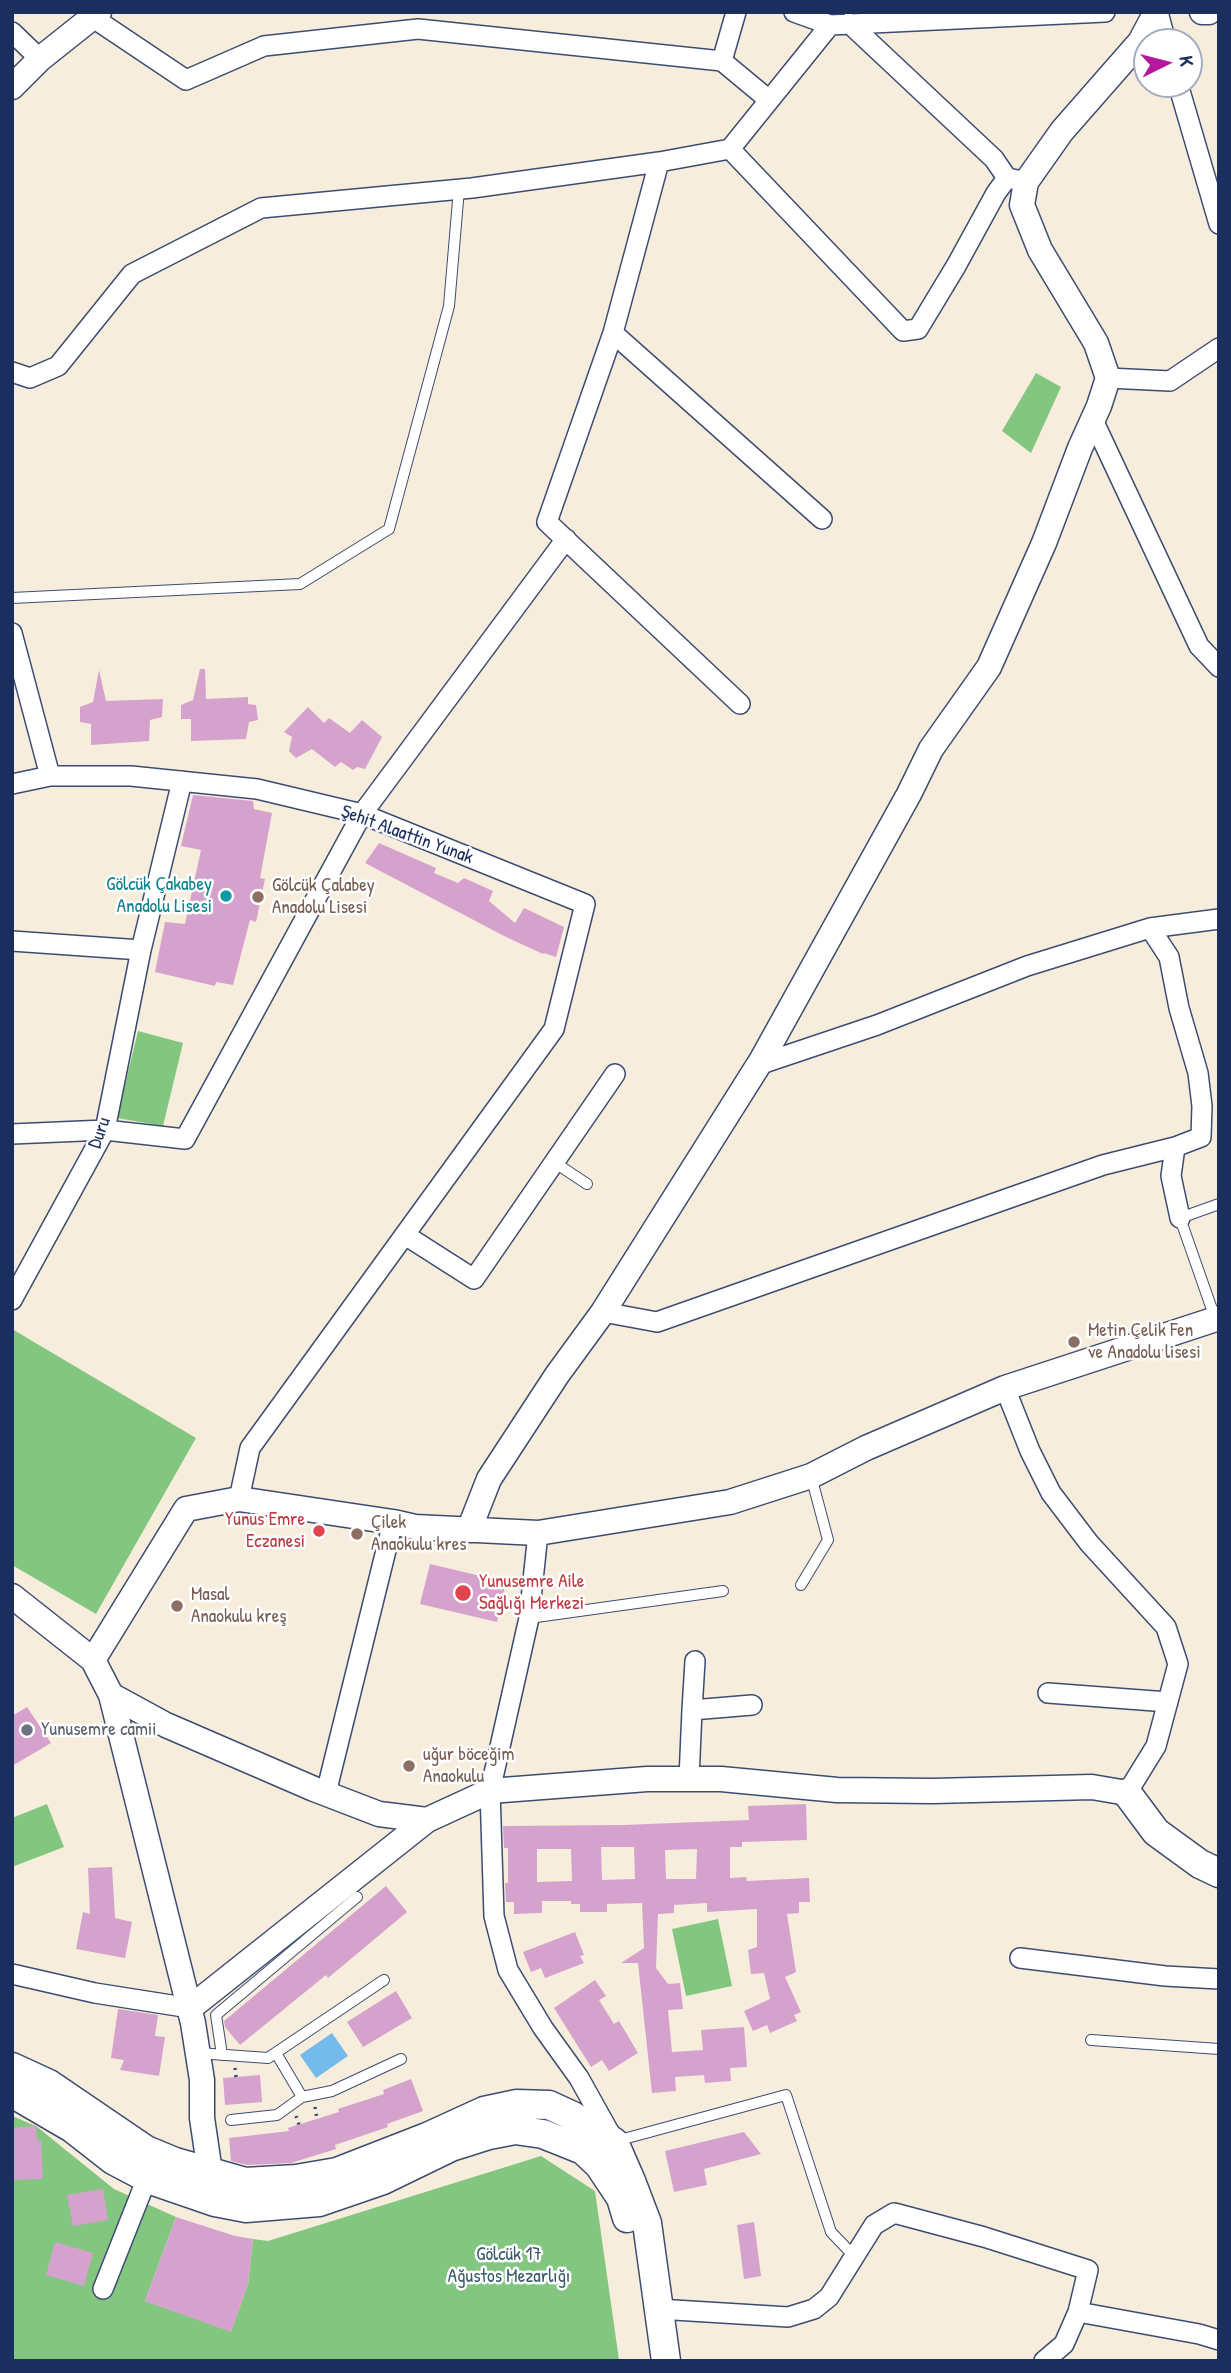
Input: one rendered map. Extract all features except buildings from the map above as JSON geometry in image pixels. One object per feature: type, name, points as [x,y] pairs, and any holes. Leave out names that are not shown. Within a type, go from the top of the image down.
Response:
[{"type":"main road","points":[[1127,1793],[1156,1832],[1200,1864],[1219,1873]]},
{"type":"main road","points":[[12,2067],[49,2084],[145,2150],[175,2162],[245,2182],[296,2179],[337,2172],[484,2112],[517,2104],[549,2105],[573,2116],[614,2142],[647,2222],[666,2361]]},
{"type":"main road","points":[[12,2093],[72,2128],[113,2160],[147,2178],[177,2191],[246,2208],[320,2202],[383,2180],[439,2152],[489,2135],[515,2130],[543,2134],[564,2141],[583,2150],[599,2165],[621,2198],[632,2238],[648,2361]]},
{"type":"street","points":[[722,61],[736,12]]},
{"type":"street","points":[[794,12],[840,24],[1105,12]]},
{"type":"street","points":[[730,149],[903,331],[918,329],[996,193],[1017,180],[1062,131],[1140,42],[1157,12]]},
{"type":"street","points":[[1202,12],[1209,12]]},
{"type":"street","points":[[12,87],[40,60],[96,15],[186,79],[264,46],[418,29],[722,61],[769,100]]},
{"type":"street","points":[[12,372],[30,377],[58,366],[132,274],[261,208],[459,189],[659,162],[730,149],[769,100],[840,24]]},
{"type":"street","points":[[469,1530],[489,1479],[557,1375],[603,1312],[758,1065],[909,794],[931,749],[989,667],[1044,543],[1108,379],[1096,343],[1040,250],[1022,205],[1017,180],[840,24]]},
{"type":"street","points":[[12,32],[40,60]]},
{"type":"street","points":[[1182,98],[1219,224]]},
{"type":"street","points":[[659,162],[613,333],[547,522],[740,704]]},
{"type":"street","points":[[613,333],[822,519]]},
{"type":"street","points":[[1108,379],[1170,381],[1219,348]]},
{"type":"street","points":[[1093,421],[1199,646],[1219,667]]},
{"type":"street","points":[[12,1134],[105,1130],[185,1139],[362,814],[566,540]]},
{"type":"street","points":[[12,633],[50,776]]},
{"type":"street","name":"Şehit Alaattin Yunak","points":[[12,784],[50,776],[131,776],[257,789],[362,814],[585,904],[554,1029],[405,1235]]},
{"type":"street","name":"Duru","points":[[12,1300],[105,1130],[141,950],[182,781]]},
{"type":"street","points":[[758,1065],[877,1025],[1027,966],[1150,928],[1219,919]]},
{"type":"street","points":[[603,1312],[657,1322],[1103,1165],[1175,1147],[1210,1134],[1202,1106],[1198,1073],[1179,1008],[1168,957],[1150,928]]},
{"type":"street","points":[[12,941],[141,950]]},
{"type":"street","points":[[239,1499],[250,1448],[405,1235],[474,1279],[615,1074]]},
{"type":"street","points":[[1175,1147],[1171,1176],[1180,1218]]},
{"type":"street","points":[[93,1660],[186,1509],[239,1499],[415,1527],[538,1533],[730,1502],[811,1476],[866,1448],[1005,1388],[1217,1319]]},
{"type":"street","points":[[12,1974],[95,1993],[190,2008],[427,1820],[490,1791],[647,1779],[721,1779],[837,1790],[960,1791],[1093,1787],[1127,1793],[1156,1746],[1178,1664],[1166,1627],[1089,1542],[1051,1493],[1030,1451],[1005,1388]]},
{"type":"street","points":[[326,1793],[393,1522]]},
{"type":"street","points":[[538,1533],[529,1618],[490,1791],[494,1916],[508,1970],[543,2028],[579,2078],[614,2142]]},
{"type":"street","points":[[12,1596],[93,1660],[111,1695],[190,2008],[210,2054],[202,2080],[202,2118],[211,2172]]},
{"type":"street","points":[[689,1779],[695,1661]]},
{"type":"street","points":[[1048,1693],[1168,1702]]},
{"type":"street","points":[[111,1695],[166,1725],[379,1814],[427,1820]]},
{"type":"street","points":[[692,1710],[752,1705]]},
{"type":"street","points":[[1020,1958],[1165,1976],[1219,1979]]},
{"type":"street","points":[[103,2289],[147,2178]]},
{"type":"street","points":[[658,2309],[788,2317],[814,2309],[829,2297],[874,2225],[894,2213],[984,2237],[1088,2270],[1078,2312],[1064,2344],[1044,2361]]},
{"type":"street","points":[[1078,2312],[1219,2340]]},
{"type":"lane","points":[[12,597],[300,584],[389,529],[449,306],[459,189]]},
{"type":"lane","points":[[554,1162],[587,1184]]},
{"type":"lane","points":[[1217,1319],[1180,1218],[1219,1204]]},
{"type":"lane","points":[[801,1585],[828,1540],[811,1476]]},
{"type":"lane","points":[[529,1618],[723,1591]]},
{"type":"lane","points":[[357,1897],[216,2015],[210,2054],[268,2058],[384,1980]]},
{"type":"lane","points":[[1091,2040],[1219,2049]]},
{"type":"lane","points":[[276,2053],[302,2097]]},
{"type":"lane","points":[[231,2120],[277,2115],[302,2097],[332,2091],[401,2059]]},
{"type":"lane","points":[[614,2142],[786,2095],[831,2232],[854,2256]]},
{"type":"green space","points":[[1036,373],[1061,387],[1031,453],[1002,431]]},
{"type":"green space","points":[[138,1031],[183,1043],[163,1126],[117,1118]]},
{"type":"green space","points":[[12,1329],[196,1438],[96,1614],[12,1565]]},
{"type":"green space","points":[[47,1804],[64,1847],[12,1867],[12,1818]]},
{"type":"green space","points":[[718,1919],[732,1986],[686,1996],[672,1929]]},
{"type":"green space","name":"Gölcük 17 Ağustos Mezarlığı","points":[[12,2116],[36,2126],[114,2189],[176,2217],[145,2301],[231,2331],[248,2284],[253,2239],[268,2241],[541,2156],[595,2191],[619,2360],[12,2361]]},
{"type":"water","points":[[332,2033],[348,2056],[316,2078],[300,2055]]},
{"type":"place","name":"Gölcük Çakabey Anadolu Lisesi","points":[[226,896]]},
{"type":"place","name":"Gölcük Çalabey Anadolu Lisesi","points":[[258,897]]},
{"type":"place","name":"Metin Çelik Fen ve Anadolu lisesi","points":[[1074,1342]]},
{"type":"place","name":"Yunus Emre Eczanesi","points":[[319,1531]]},
{"type":"place","name":"Çilek Anaokulu kres","points":[[357,1534]]},
{"type":"place","name":"Yunusemre Aile Sağlığı Merkezi","points":[[463,1593]]},
{"type":"place","name":"Masal Anaokulu kreş","points":[[177,1606]]},
{"type":"place","name":"Yunusemre camii","points":[[27,1730]]},
{"type":"place","name":"uğur böceğim Anaokulu","points":[[409,1766]]}]
